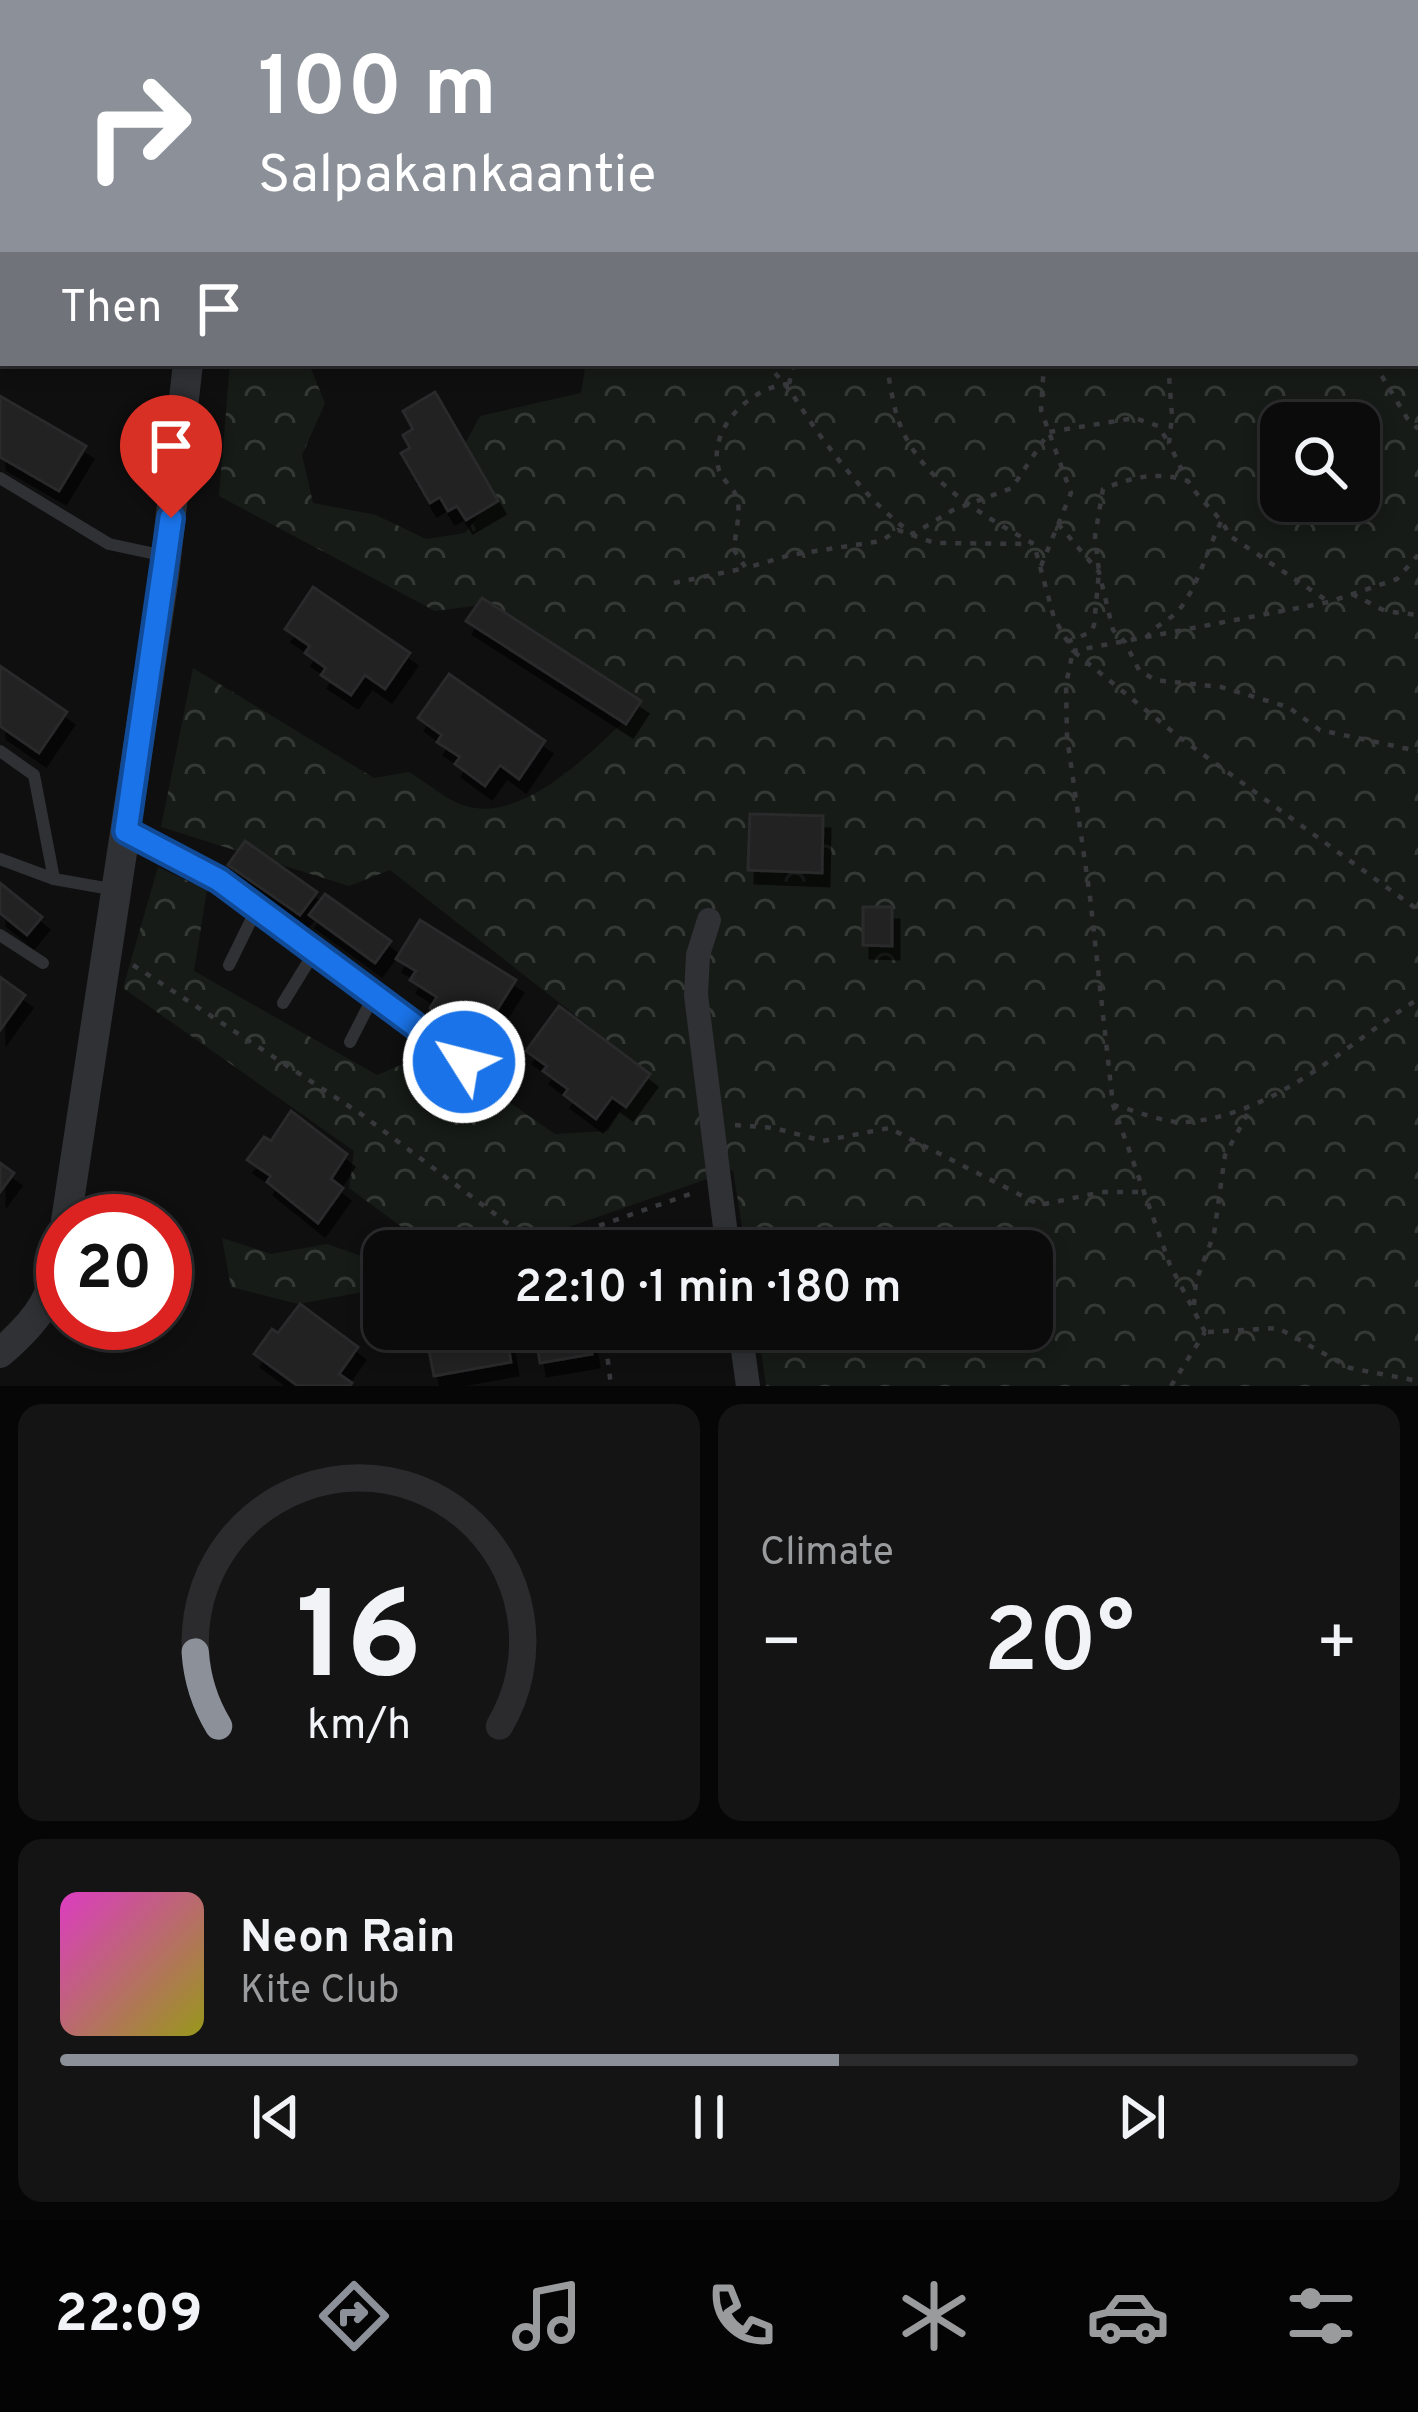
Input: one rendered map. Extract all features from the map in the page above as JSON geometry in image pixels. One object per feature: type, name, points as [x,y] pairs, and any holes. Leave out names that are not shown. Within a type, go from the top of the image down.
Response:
[{"type":"street","points":[[70,1194],[166,556],[188,366]]},
{"type":"street","points":[[710,920],[698,955],[696,995],[725,1230]]},
{"type":"street","points":[[0,1354],[36,1320]]},
{"type":"street","points":[[743,1350],[748,1386]]},
{"type":"lane","points":[[0,478],[109,544],[166,556]]},
{"type":"lane","points":[[0,751],[34,775],[54,879]]},
{"type":"lane","points":[[126,831],[219,880],[464,1062]]},
{"type":"lane","points":[[0,860],[54,879],[117,890]]},
{"type":"lane","points":[[229,965],[257,908]]},
{"type":"lane","points":[[0,935],[43,964]]},
{"type":"lane","points":[[283,1003],[315,951]]},
{"type":"lane","points":[[350,1042],[374,995]]},
{"type":"path","points":[[768,366],[789,384],[819,434],[883,512],[913,533],[935,544],[1034,544]]},
{"type":"path","points":[[789,384],[793,366]]},
{"type":"path","points":[[887,366],[899,422],[923,464],[985,518],[1034,544],[1054,618],[1073,651],[1179,737],[1418,910]]},
{"type":"path","points":[[1041,566],[1071,494],[1041,410],[1044,366]]},
{"type":"path","points":[[1168,366],[1169,443]]},
{"type":"path","points":[[1376,366],[1406,418],[1418,429]]},
{"type":"path","points":[[746,568],[734,550],[739,505],[735,490],[720,475],[716,454],[735,411],[770,385],[789,384]]},
{"type":"path","points":[[674,583],[804,552],[881,541],[898,530],[913,533],[1012,488],[1049,432],[1135,418],[1158,426],[1202,506],[1222,520],[1230,536],[1329,602]]},
{"type":"path","points":[[1187,481],[1170,475],[1146,476],[1103,489],[1095,536],[1099,572],[1113,630],[1139,670],[1155,680],[1221,687],[1288,707],[1320,730],[1418,751]]},
{"type":"path","points":[[1146,638],[1177,612],[1202,570],[1222,520]]},
{"type":"path","points":[[1058,524],[1099,572],[1091,632],[1067,642]]},
{"type":"path","points":[[1073,651],[1329,602],[1397,579],[1418,555]]},
{"type":"path","points":[[1352,594],[1385,611],[1418,615]]},
{"type":"path","points":[[1073,651],[1066,684],[1067,737],[1113,1105],[1170,1265],[1205,1332]]},
{"type":"path","points":[[126,961],[361,1114],[531,1240],[558,1240],[721,1184]]},
{"type":"path","points":[[1113,1105],[1184,1123],[1252,1106],[1314,1071],[1418,998]]},
{"type":"path","points":[[1194,1305],[1196,1281],[1214,1234],[1225,1155],[1252,1106]]},
{"type":"path","points":[[712,1124],[774,1128],[823,1141],[889,1128],[1040,1205],[1102,1192],[1144,1192]]},
{"type":"path","points":[[1205,1332],[1278,1328],[1350,1368],[1418,1381]]},
{"type":"path","points":[[1171,1386],[1205,1332]]},
{"type":"path","points":[[607,1350],[611,1386]]},
{"type":"green space","points":[[230,366],[310,366],[325,403],[302,455],[313,503],[376,515],[426,539],[465,533],[492,499],[465,444],[480,416],[581,393],[586,366],[1418,366],[1418,1386],[766,1386],[761,1350],[1053,1350],[1053,1230],[743,1230],[733,1170],[560,1230],[406,1230],[349,1188],[354,1151],[123,988],[158,867],[207,890],[194,971],[377,1075],[435,1051],[555,1134],[608,1131],[645,1070],[390,870],[349,886],[161,827],[193,668],[374,778],[409,772],[459,804],[489,809],[512,804],[558,779],[635,711],[482,605],[435,611],[219,496]]},
{"type":"green space","points":[[222,1238],[271,1254],[327,1244],[363,1257],[363,1292],[298,1304],[231,1287]]},
{"type":"building","points":[[435,392],[498,501],[466,520],[457,506],[448,511],[440,497],[430,503],[401,453],[410,448],[403,435],[413,429],[403,411]]},
{"type":"building","points":[[0,396],[86,446],[59,491],[0,457]]},
{"type":"building","points":[[313,587],[410,653],[385,689],[365,675],[351,695],[321,675],[326,668],[305,653],[310,646],[285,629]]},
{"type":"building","points":[[482,598],[641,701],[626,724],[466,621]]},
{"type":"building","points":[[0,666],[67,712],[39,753],[0,726]]},
{"type":"building","points":[[449,674],[545,741],[519,779],[500,765],[485,786],[455,764],[460,757],[437,742],[442,735],[418,718]]},
{"type":"building","points":[[750,814],[823,816],[822,873],[748,870]]},
{"type":"building","points":[[245,841],[317,892],[300,915],[228,865]]},
{"type":"building","points":[[0,883],[42,917],[27,935],[0,913]]},
{"type":"building","points":[[325,894],[391,941],[375,963],[309,915]]},
{"type":"building","points":[[863,907],[892,907],[892,946],[863,945]]},
{"type":"building","points":[[420,920],[516,980],[491,1019],[473,1008],[461,1027],[430,1008],[437,997],[410,980],[416,971],[396,959]]},
{"type":"building","points":[[0,977],[25,995],[0,1030]]},
{"type":"building","points":[[559,1006],[650,1074],[626,1107],[612,1097],[596,1119],[564,1095],[568,1089],[526,1051]]},
{"type":"building","points":[[291,1111],[347,1154],[331,1179],[343,1188],[318,1223],[267,1182],[271,1176],[247,1160],[264,1137],[271,1141]]},
{"type":"building","points":[[0,1163],[14,1173],[0,1192]]},
{"type":"building","points":[[300,1304],[358,1347],[339,1374],[350,1386],[298,1386],[254,1354],[272,1329],[278,1333]]},
{"type":"building","points":[[429,1350],[509,1350],[511,1362],[434,1376]]},
{"type":"building","points":[[538,1350],[591,1350],[592,1354],[540,1363]]},
{"type":"route","points":[[171,518],[126,831],[219,880],[464,1062]]}]
